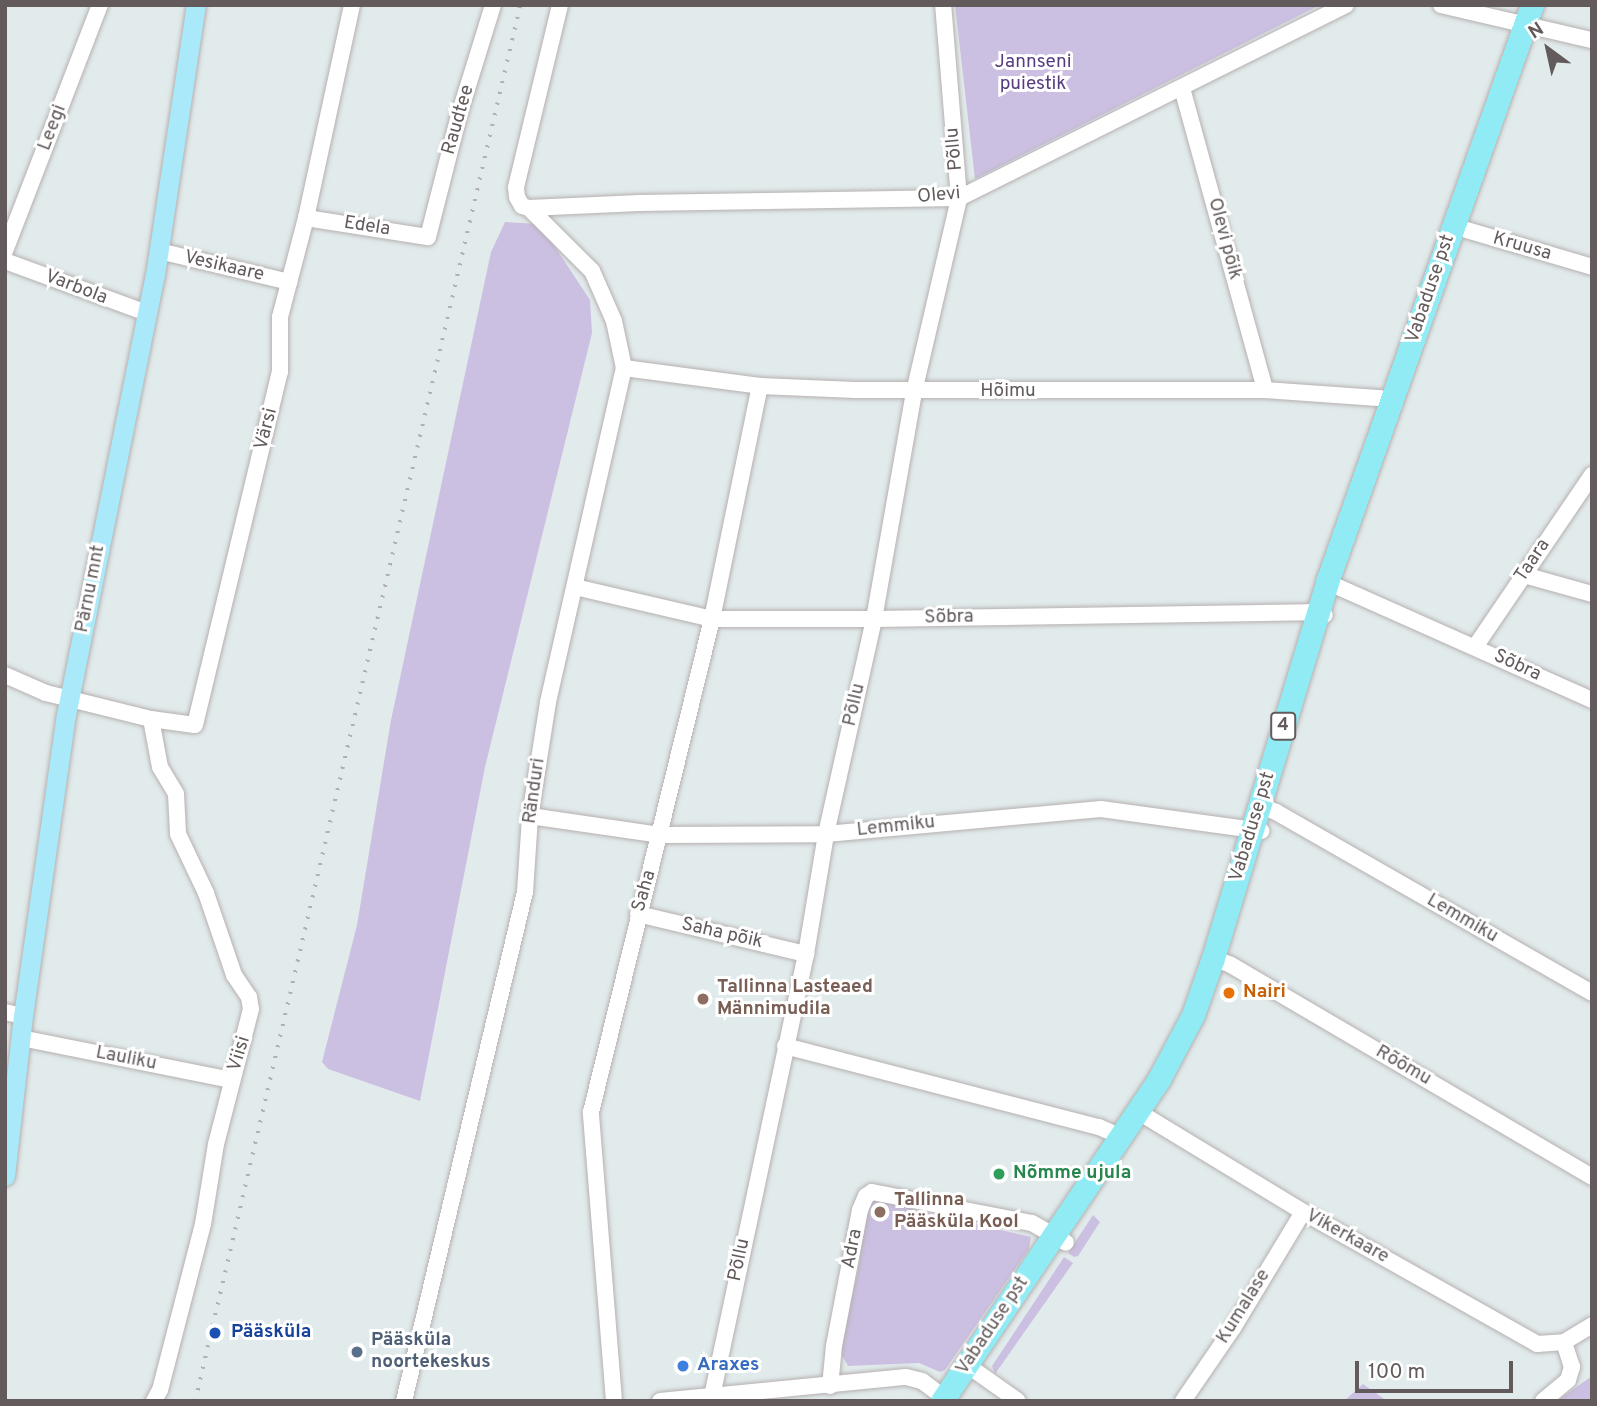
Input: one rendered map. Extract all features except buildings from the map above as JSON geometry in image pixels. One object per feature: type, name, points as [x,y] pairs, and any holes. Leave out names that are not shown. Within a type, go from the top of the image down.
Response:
[{"type":"highway","name":"Vabaduse pst","points":[[1332,583],[1534,16]]},
{"type":"highway","name":"Vabaduse pst","points":[[949,1400],[1142,1115],[1217,960],[1322,614],[1392,399],[1458,228]]},
{"type":"highway","name":"Vabaduse pst","points":[[1060,1239],[1121,1137],[1142,1115]]},
{"type":"main road","name":"Pärnu mnt","points":[[5,1176],[21,1038],[14,1014],[69,699],[159,251],[196,5]]},
{"type":"street","name":"Leegi","points":[[5,251],[100,5]]},
{"type":"street","name":"Värsi","points":[[5,675],[69,699],[151,719],[195,725],[281,372],[280,317],[306,218],[352,5]]},
{"type":"street","name":"Raudtee","points":[[428,237],[459,115],[493,5]]},
{"type":"street","points":[[529,208],[522,206],[516,187],[560,5]]},
{"type":"street","name":"Põllu","points":[[712,1398],[806,954],[826,834],[874,620],[914,392],[959,198],[943,5]]},
{"type":"street","name":"Olevi","points":[[529,208],[639,203],[959,198],[1346,5]]},
{"type":"street","points":[[1441,5],[1534,16],[1592,40]]},
{"type":"street","name":"Olevi põik","points":[[1182,88],[1265,390]]},
{"type":"street","name":"Ränduri","points":[[404,1401],[525,892],[530,816],[548,702],[624,368],[614,321],[592,271],[529,208]]},
{"type":"street","name":"Edela","points":[[306,218],[428,237]]},
{"type":"street","name":"Kruusa","points":[[1458,228],[1592,267]]},
{"type":"street","name":"Vesikaare","points":[[159,251],[289,282]]},
{"type":"street","name":"Varbola","points":[[5,261],[147,313]]},
{"type":"street","name":"Hõimu","points":[[624,368],[760,386],[914,392],[1265,390],[1392,399]]},
{"type":"street","name":"Saha","points":[[614,1401],[591,1112],[712,619],[760,386]]},
{"type":"street","name":"Taara","points":[[1475,647],[1592,475]]},
{"type":"street","points":[[1524,575],[1592,594]]},
{"type":"street","name":"Sõbra","points":[[1332,583],[1592,700]]},
{"type":"street","name":"Sõbra","points":[[575,587],[712,619],[874,620],[1322,614]]},
{"type":"street","name":"Viisi","points":[[151,719],[159,766],[176,794],[178,834],[206,893],[234,975],[249,997],[250,1020],[216,1144],[203,1223],[160,1390],[154,1401]]},
{"type":"street","name":"Lemmiku","points":[[1264,808],[1592,993]]},
{"type":"street","name":"Lemmiku","points":[[530,816],[660,835],[826,834],[1101,809],[1257,830]]},
{"type":"street","name":"Saha põik","points":[[638,914],[806,954]]},
{"type":"street","name":"Rõõmu","points":[[1217,960],[1592,1177]]},
{"type":"street","name":"Lauliku","points":[[21,1038],[232,1080]]},
{"type":"street","points":[[785,1046],[1099,1127],[1121,1137]]},
{"type":"street","name":"Vikerkaare","points":[[1142,1115],[1303,1212],[1537,1344],[1564,1342]]},
{"type":"street","name":"Adra","points":[[830,1386],[830,1368],[860,1210],[866,1196],[872,1192],[1032,1223],[1060,1239]]},
{"type":"street","name":"Kumalase","points":[[1183,1401],[1233,1328],[1303,1212]]},
{"type":"street","points":[[1543,1401],[1568,1380],[1572,1367],[1564,1342],[1592,1325]]},
{"type":"street","points":[[972,1369],[1018,1401]]},
{"type":"street","points":[[660,1401],[906,1377],[922,1381],[949,1400]]},
{"type":"green space","name":"Jannseni puiestik","points":[[955,5],[1320,5],[975,179]]},
{"type":"green space","points":[[505,222],[540,224],[590,300],[592,333],[485,767],[420,1101],[328,1069],[322,1062],[357,925],[391,720],[491,252]]},
{"type":"green space","points":[[869,1200],[912,1201],[911,1209],[1031,1237],[1029,1249],[945,1370],[940,1372],[919,1363],[848,1366],[839,1350],[857,1275]]},
{"type":"green space","points":[[1093,1215],[1100,1222],[1078,1256],[1074,1257],[1068,1253]]},
{"type":"green space","points":[[1064,1257],[1073,1263],[995,1374],[992,1366]]},
{"type":"green space","points":[[1592,1376],[1592,1401],[1557,1401]]},
{"type":"green space","points":[[1363,1384],[1387,1401],[1344,1401]]},
{"type":"railway","points":[[195,1401],[520,5]]},
{"type":"place","name":"Nairi","points":[[1229,993]]},
{"type":"place","name":"Tallinna Lasteaed Männimudila","points":[[703,999]]},
{"type":"place","name":"Nõmme ujula","points":[[999,1174]]},
{"type":"place","name":"Tallinna Pääsküla Kool","points":[[880,1212]]},
{"type":"place","name":"Pääsküla","points":[[215,1333]]},
{"type":"place","name":"Pääsküla noortekeskus","points":[[357,1352]]},
{"type":"place","name":"Araxes","points":[[683,1366]]}]
